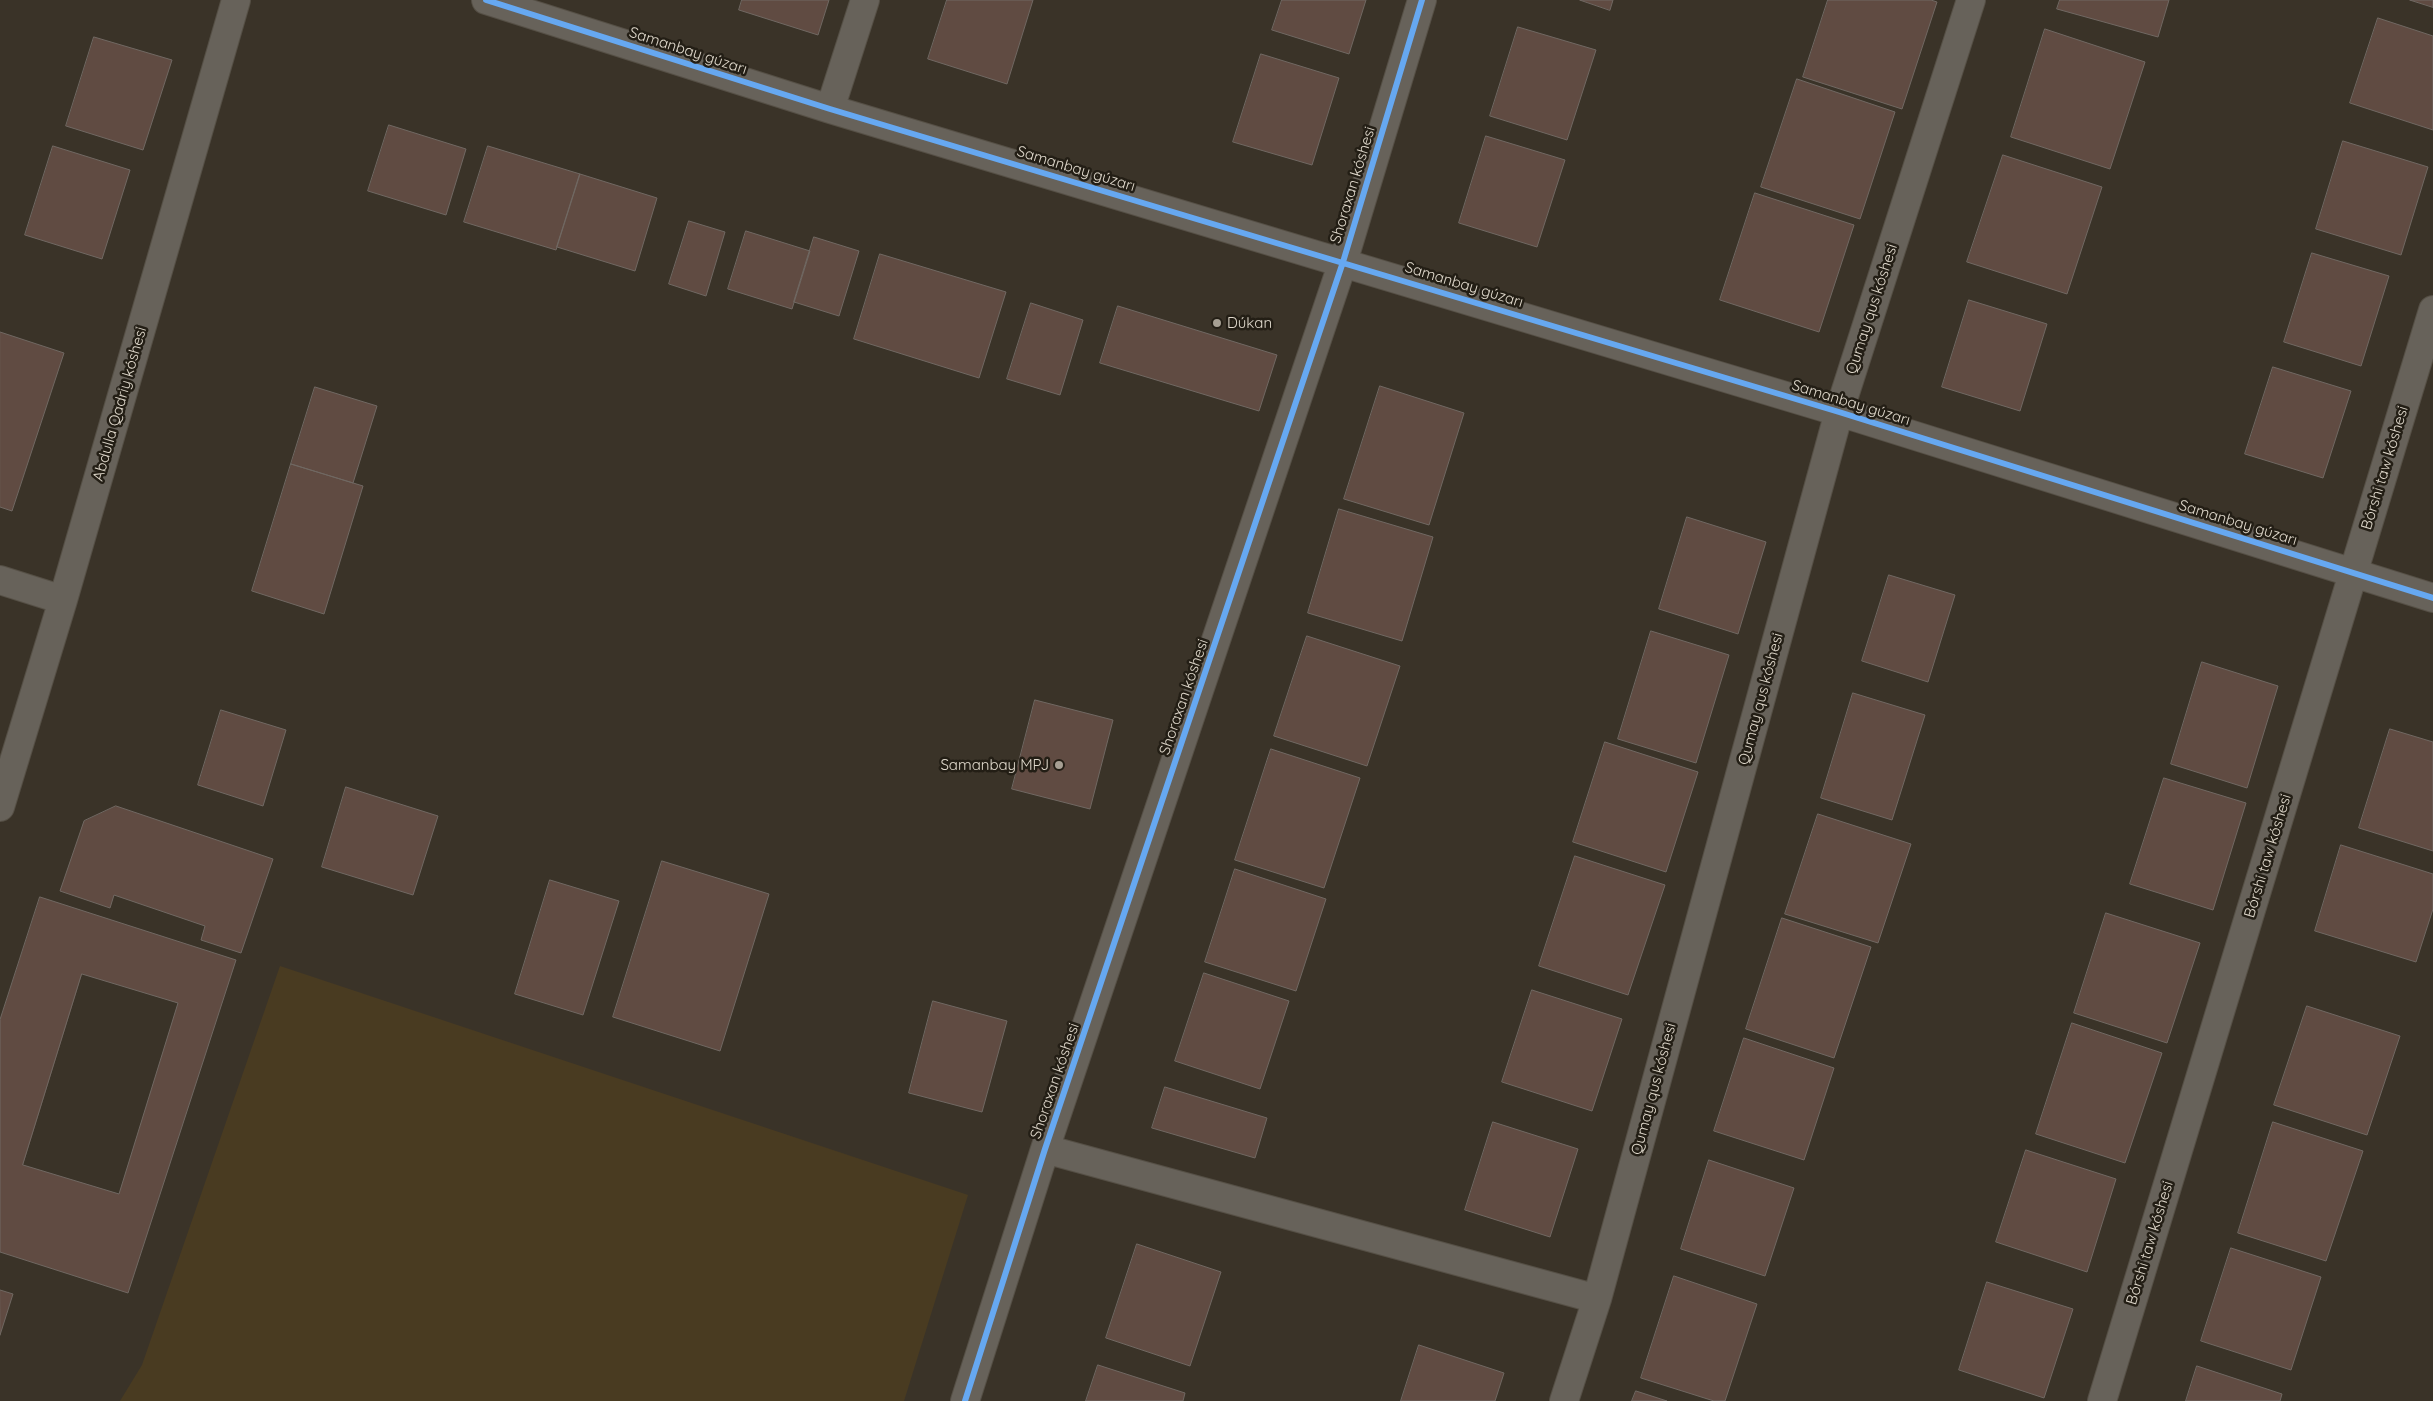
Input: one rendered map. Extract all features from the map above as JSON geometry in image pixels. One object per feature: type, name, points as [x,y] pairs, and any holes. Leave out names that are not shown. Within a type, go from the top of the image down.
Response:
[{"type":"street","name":"Abdulla Qadriy kóshesi","points":[[0,807],[63,600],[236,0]]},
{"type":"street","name":"Samanbay gúzarı","points":[[486,0],[830,109],[1839,412],[2433,598]]},
{"type":"street","points":[[830,109],[865,0]]},
{"type":"street","name":"Shoraxan kóshesi","points":[[965,1401],[1045,1150],[1343,262],[1422,0]]},
{"type":"street","name":"Qumay qus kóshesi","points":[[1564,1401],[1597,1299],[1839,412],[1970,0]]},
{"type":"street","name":"Bórshi taw kóshesi","points":[[2102,1401],[2433,310]]},
{"type":"street","points":[[0,580],[63,600]]},
{"type":"street","points":[[1045,1150],[1597,1299]]},
{"type":"shaded area","points":[[280,966],[968,1195],[904,1401],[120,1401],[142,1365]]},
{"type":"building","points":[[742,0],[829,0],[818,35],[739,10]]},
{"type":"building","points":[[947,0],[1033,0],[1007,84],[928,59]]},
{"type":"building","points":[[1282,0],[1366,0],[1349,54],[1272,30]]},
{"type":"building","points":[[1580,0],[1613,0],[1610,10]]},
{"type":"building","points":[[1828,0],[1931,0],[1937,2],[1902,109],[1803,77]]},
{"type":"building","points":[[2060,0],[2169,0],[2158,37],[2057,9]]},
{"type":"building","points":[[2410,0],[2433,0],[2433,7]]},
{"type":"building","points":[[2378,18],[2433,36],[2433,130],[2350,103]]},
{"type":"building","points":[[1518,27],[1596,50],[1567,140],[1490,116]]},
{"type":"building","points":[[2045,29],[2145,62],[2110,169],[2011,137]]},
{"type":"building","points":[[94,37],[172,60],[143,150],[66,126]]},
{"type":"building","points":[[1261,54],[1339,78],[1312,165],[1233,142]]},
{"type":"building","points":[[1797,79],[1895,112],[1860,219],[1761,187]]},
{"type":"building","points":[[389,125],[466,149],[446,215],[368,191]]},
{"type":"building","points":[[1486,136],[1565,160],[1537,247],[1459,223]]},
{"type":"building","points":[[2343,141],[2428,167],[2401,255],[2316,229]]},
{"type":"building","points":[[53,146],[130,170],[102,259],[25,235]]},
{"type":"building","points":[[488,146],[580,174],[556,250],[464,222]]},
{"type":"building","points":[[2003,155],[2102,187],[2067,294],[1967,262]]},
{"type":"building","points":[[580,174],[657,198],[635,271],[557,247]]},
{"type":"building","points":[[1755,193],[1854,225],[1819,332],[1720,300]]},
{"type":"building","points":[[689,221],[725,232],[706,296],[669,284]]},
{"type":"building","points":[[746,231],[810,251],[792,309],[728,289]]},
{"type":"building","points":[[814,237],[859,251],[839,316],[794,302]]},
{"type":"building","points":[[2312,253],[2389,276],[2361,366],[2284,342]]},
{"type":"building","points":[[880,254],[1006,292],[979,378],[854,339]]},
{"type":"building","points":[[1969,300],[2047,324],[2020,411],[1942,387]]},
{"type":"building","points":[[1031,303],[1083,320],[1060,395],[1007,379]]},
{"type":"building","points":[[1118,306],[1277,355],[1259,411],[1100,363]]},
{"type":"building","points":[[0,332],[64,353],[12,511],[0,507]]},
{"type":"building","points":[[2273,367],[2351,391],[2323,478],[2245,454]]},
{"type":"building","points":[[1380,386],[1464,413],[1429,525],[1344,499]]},
{"type":"building","points":[[315,387],[377,406],[353,483],[291,464]]},
{"type":"building","points":[[291,464],[363,486],[324,614],[252,591]]},
{"type":"building","points":[[1339,509],[1433,537],[1402,641],[1308,613]]},
{"type":"building","points":[[1687,517],[1766,542],[1738,634],[1659,609]]},
{"type":"building","points":[[1889,575],[1955,595],[1928,682],[1862,661]]},
{"type":"building","points":[[1651,631],[1729,655],[1696,763],[1618,739]]},
{"type":"building","points":[[1307,636],[1400,666],[1367,766],[1274,736]]},
{"type":"building","points":[[2202,662],[2278,686],[2247,788],[2171,764]]},
{"type":"building","points":[[1853,693],[1925,715],[1892,820],[1821,798]]},
{"type":"building","points":[[1035,700],[1113,720],[1090,809],[1012,789]]},
{"type":"building","points":[[221,710],[286,730],[263,806],[198,785]]},
{"type":"building","points":[[2390,729],[2433,742],[2433,851],[2359,828]]},
{"type":"building","points":[[1605,742],[1698,772],[1666,872],[1573,842]]},
{"type":"building","points":[[1271,749],[1360,778],[1324,888],[1235,860]]},
{"type":"building","points":[[2164,778],[2246,803],[2213,910],[2130,884]]},
{"type":"building","points":[[346,787],[438,816],[413,895],[322,867]]},
{"type":"building","points":[[116,806],[273,859],[241,953],[201,940],[205,926],[114,895],[110,908],[60,891],[84,821]]},
{"type":"building","points":[[1818,814],[1911,844],[1878,943],[1785,914]]},
{"type":"building","points":[[2341,845],[2433,874],[2433,909],[2416,962],[2315,931]]},
{"type":"building","points":[[1575,856],[1665,885],[1628,995],[1539,966]]},
{"type":"building","points":[[662,861],[769,894],[720,1051],[613,1017]]},
{"type":"building","points":[[1235,869],[1326,899],[1296,991],[1205,962]]},
{"type":"building","points":[[550,880],[619,901],[583,1015],[515,994]]},
{"type":"building","points":[[40,897],[236,960],[128,1293],[0,1252],[0,1020]],"holes":[[[82,974],[178,1003],[119,1194],[23,1165]]]},
{"type":"building","points":[[2106,913],[2200,943],[2167,1043],[2074,1013]]},
{"type":"building","points":[[1782,918],[1871,947],[1834,1058],[1746,1029]]},
{"type":"building","points":[[1204,973],[1289,1001],[1260,1089],[1175,1061]]},
{"type":"building","points":[[1532,990],[1622,1019],[1592,1111],[1502,1082]]},
{"type":"building","points":[[933,1001],[1007,1021],[982,1112],[909,1093]]},
{"type":"building","points":[[2307,1006],[2400,1036],[2367,1135],[2274,1105]]},
{"type":"building","points":[[2072,1023],[2162,1053],[2125,1163],[2036,1134]]},
{"type":"building","points":[[1744,1038],[1834,1068],[1804,1160],[1714,1131]]},
{"type":"building","points":[[1165,1087],[1267,1118],[1255,1158],[1152,1128]]},
{"type":"building","points":[[1493,1122],[1578,1149],[1550,1237],[1465,1210]]},
{"type":"building","points":[[2273,1122],[2363,1151],[2326,1261],[2238,1233]]},
{"type":"building","points":[[2026,1150],[2116,1179],[2087,1272],[1996,1242]]},
{"type":"building","points":[[1709,1160],[1794,1188],[1765,1276],[1681,1249]]},
{"type":"building","points":[[1137,1244],[1221,1272],[1190,1366],[1106,1338]]},
{"type":"building","points":[[2231,1248],[2321,1277],[2291,1370],[2201,1341]]},
{"type":"building","points":[[1674,1276],[1757,1304],[1725,1401],[1714,1401],[1641,1378]]},
{"type":"building","points":[[1987,1282],[2073,1309],[2044,1398],[1959,1370]]},
{"type":"building","points":[[0,1290],[13,1294],[0,1335]]},
{"type":"building","points":[[1419,1345],[1504,1373],[1495,1401],[1401,1401]]},
{"type":"building","points":[[1098,1365],[1185,1393],[1183,1401],[1086,1401]]},
{"type":"building","points":[[2197,1366],[2282,1394],[2280,1401],[2186,1401]]},
{"type":"building","points":[[1636,1391],[1667,1401],[1632,1401]]},
{"type":"cycle path","points":[[486,0],[830,109],[1839,412],[2433,598]]},
{"type":"cycle path","points":[[965,1401],[1045,1149],[1343,262],[1422,0]]},
{"type":"place","name":"Dúkan","points":[[1217,323]]},
{"type":"place","name":"Samanbay MPJ","points":[[1059,765]]}]
